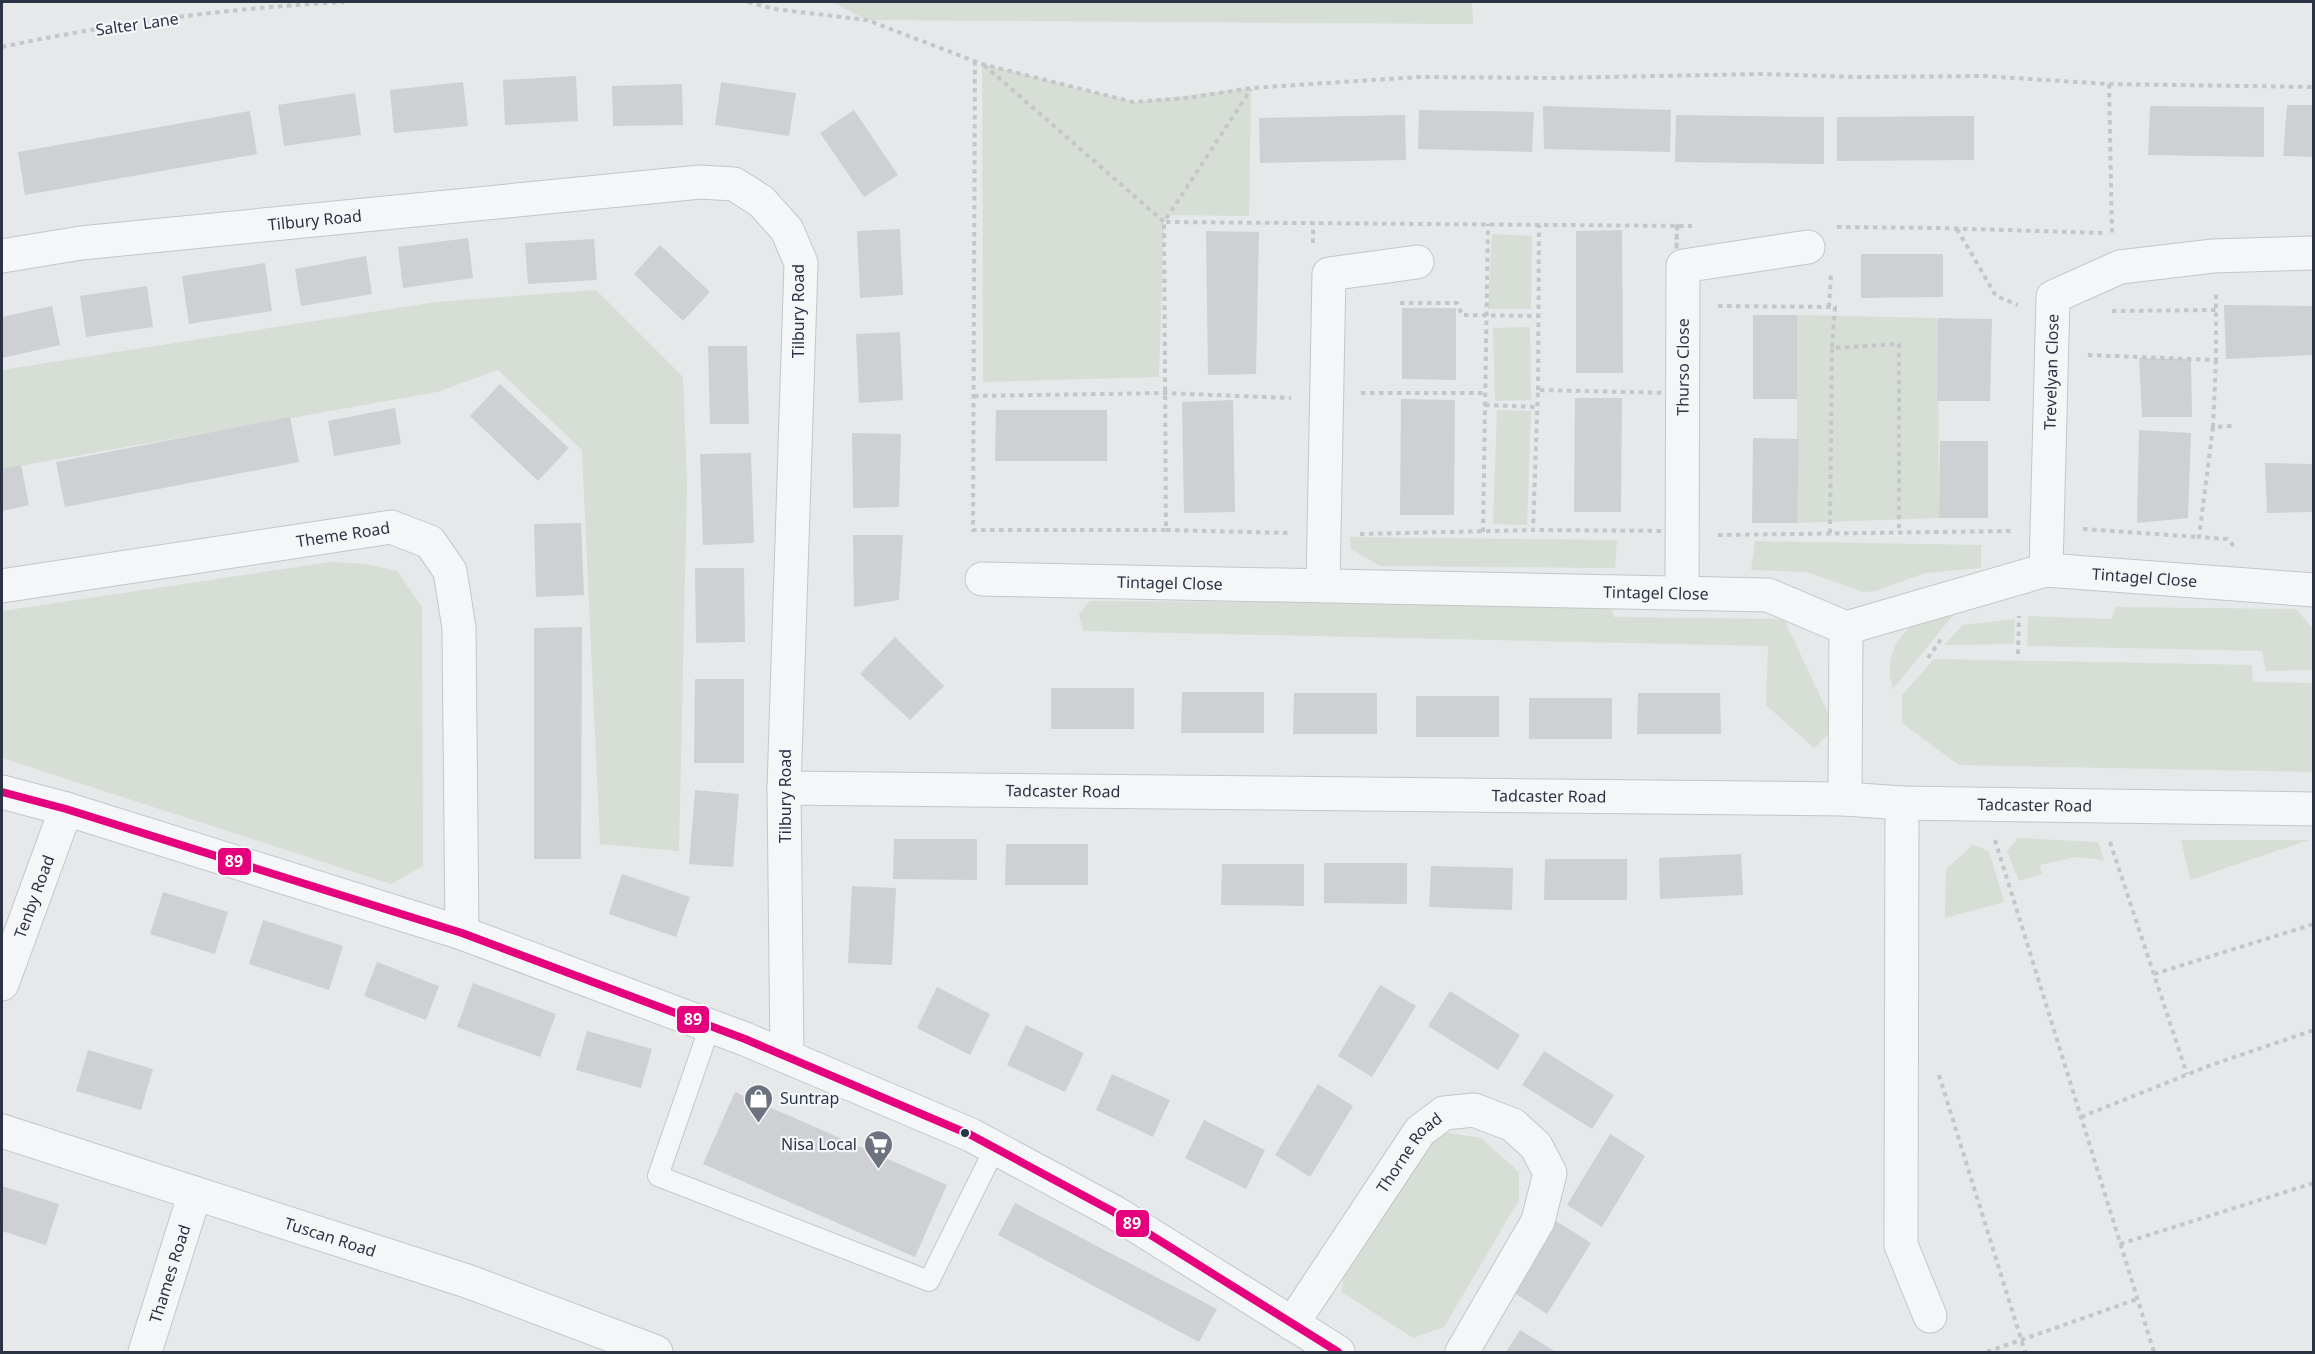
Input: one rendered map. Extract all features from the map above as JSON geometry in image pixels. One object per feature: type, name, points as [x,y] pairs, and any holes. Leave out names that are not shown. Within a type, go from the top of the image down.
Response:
[{"type":"street","name":"Tilbury Road","points":[[2,256],[81,243],[700,182],[734,184],[761,201],[787,230],[801,263],[784,788],[788,1057]]},
{"type":"street","name":"Thurso Close","points":[[1682,593],[1683,266],[1808,247]]},
{"type":"street","name":"Trevelyan Close","points":[[2046,570],[2054,297],[2120,267],[2213,256],[2313,253]]},
{"type":"street","points":[[1323,586],[1329,274],[1417,262]]},
{"type":"street","name":"Theme Road","points":[[2,586],[391,527],[430,542],[450,571],[459,628],[462,933]]},
{"type":"street","name":"Tintagel Close","points":[[982,579],[1768,595],[1846,628],[2046,570],[2313,591]]},
{"type":"street","points":[[1845,799],[1846,628]]},
{"type":"street","name":"Tadcaster Road","points":[[784,788],[1845,799],[1902,803],[2313,808]]},
{"type":"street","points":[[2,792],[66,809],[462,933],[788,1057],[971,1135],[1114,1212],[1338,1353]]},
{"type":"street","points":[[1902,803],[1901,1245],[1930,1316]]},
{"type":"street","name":"Tenby Road","points":[[2,984],[66,809]]},
{"type":"street","name":"Thorne Road","points":[[1292,1324],[1420,1131],[1444,1113],[1474,1110],[1513,1125],[1536,1146],[1550,1173],[1539,1221],[1462,1353]]},
{"type":"street","name":"Tuscan Road","points":[[2,1131],[467,1281],[656,1353]]},
{"type":"street","name":"Thames Road","points":[[145,1353],[195,1193]]},
{"type":"lane","points":[[710,1026],[658,1176],[929,1281],[994,1148]]},
{"type":"path","name":"Salter Lane","points":[[2,47],[55,36],[207,14],[344,2]]},
{"type":"path","points":[[748,2],[774,9],[867,20],[982,64],[1133,102],[1187,98],[1251,88],[1418,78],[1763,74],[1856,77],[1983,76],[2109,84],[2313,87]]},
{"type":"path","points":[[975,61],[974,530],[1166,530],[1164,222],[1251,88]]},
{"type":"path","points":[[982,64],[1164,222]]},
{"type":"path","points":[[2109,84],[2112,234]]},
{"type":"path","points":[[1313,223],[1313,246]]},
{"type":"path","points":[[1483,532],[1488,224]]},
{"type":"path","points":[[1533,530],[1538,390],[1539,225]]},
{"type":"path","points":[[1358,534],[1533,530],[1671,531],[1677,226],[1673,393],[1538,390]]},
{"type":"path","points":[[1957,229],[1996,296],[2023,307]]},
{"type":"path","points":[[2199,537],[2213,427],[2216,281]]},
{"type":"path","points":[[1398,303],[1457,303],[1462,315],[1538,316]]},
{"type":"path","points":[[1709,306],[1835,307],[1832,348],[1830,533]]},
{"type":"path","points":[[2104,311],[2216,310]]},
{"type":"path","points":[[1832,348],[1899,344],[1899,532]]},
{"type":"path","points":[[2085,354],[2216,360]]},
{"type":"path","points":[[974,396],[1165,393],[1298,398]]},
{"type":"path","points":[[1360,393],[1485,393]]},
{"type":"path","points":[[1485,405],[1537,407]]},
{"type":"path","points":[[2213,427],[2233,426]]},
{"type":"path","points":[[2081,529],[2227,539],[2242,555]]},
{"type":"path","points":[[1160,530],[1295,533]]},
{"type":"path","points":[[1711,535],[2048,530]]},
{"type":"path","points":[[1984,804],[2154,1353]]},
{"type":"path","points":[[2108,833],[2187,1074]]},
{"type":"path","points":[[2154,974],[2313,924]]},
{"type":"path","points":[[2080,1117],[2187,1074],[2313,1030]]},
{"type":"path","points":[[1902,1072],[1938,1072],[2025,1353]]},
{"type":"path","points":[[2120,1244],[2313,1183]]},
{"type":"path","points":[[1987,1353],[2137,1299]]},
{"type":"shaded area","points":[[832,2],[1472,2],[1473,24],[867,20]]},
{"type":"shaded area","points":[[982,64],[1133,102],[1251,88],[1249,216],[1168,215],[1164,222],[1159,377],[983,382]]},
{"type":"shaded area","points":[[1492,234],[1532,236],[1531,309],[1488,309]]},
{"type":"shaded area","points":[[596,290],[683,377],[687,484],[679,851],[600,844],[582,450],[498,370],[437,392],[2,469],[2,370],[436,302]]},
{"type":"shaded area","points":[[1797,315],[1938,318],[1939,518],[1797,523]]},
{"type":"shaded area","points":[[1530,327],[1531,400],[1495,401],[1493,328]]},
{"type":"shaded area","points":[[1497,410],[1531,411],[1527,525],[1493,524]]},
{"type":"shaded area","points":[[1350,537],[1617,540],[1615,568],[1380,566],[1351,549]]},
{"type":"shaded area","points":[[1755,541],[1981,545],[1981,568],[1925,573],[1875,591],[1863,592],[1807,572],[1751,570]]},
{"type":"shaded area","points":[[331,562],[366,564],[397,571],[422,607],[423,866],[391,884],[2,758],[2,611]]},
{"type":"shaded area","points":[[1090,601],[1610,604],[1614,617],[1784,619],[1835,728],[1814,748],[1766,705],[1768,646],[1083,631],[1079,614]]},
{"type":"shaded area","points":[[2116,607],[2296,609],[2313,629],[2313,670],[2266,671],[2262,651],[2027,646],[2028,616],[2111,619]]},
{"type":"shaded area","points":[[1954,614],[1893,689],[1890,666],[1896,645],[1902,636],[1909,628],[1930,617]]},
{"type":"shaded area","points":[[2015,619],[2014,644],[1944,645],[1963,625]]},
{"type":"shaded area","points":[[1934,659],[2252,665],[2253,682],[2313,683],[2313,772],[1959,765],[1902,723],[1902,695]]},
{"type":"shaded area","points":[[2018,838],[2098,842],[2104,860],[2076,857],[2040,865],[2042,874],[2019,881],[2007,851]]},
{"type":"shaded area","points":[[2181,840],[2309,840],[2190,880]]},
{"type":"shaded area","points":[[1973,845],[1989,851],[2004,902],[1945,918],[1946,869]]},
{"type":"shaded area","points":[[1443,1132],[1481,1138],[1519,1172],[1519,1200],[1444,1327],[1413,1338],[1342,1292],[1345,1262],[1422,1147]]},
{"type":"building","points":[[576,76],[578,121],[505,125],[503,80]]},
{"type":"building","points":[[463,82],[468,126],[394,133],[390,90]]},
{"type":"building","points":[[721,82],[796,93],[789,136],[715,125]]},
{"type":"building","points":[[682,84],[683,125],[613,126],[612,86]]},
{"type":"building","points":[[355,93],[361,135],[284,146],[278,105]]},
{"type":"building","points":[[2287,105],[2313,105],[2313,157],[2283,156]]},
{"type":"building","points":[[1543,106],[1671,110],[1670,152],[1544,149]]},
{"type":"building","points":[[2150,106],[2264,107],[2264,157],[2148,155]]},
{"type":"building","points":[[854,110],[898,175],[864,197],[820,133]]},
{"type":"building","points":[[1419,110],[1534,112],[1532,152],[1418,149]]},
{"type":"building","points":[[250,111],[257,154],[25,195],[18,152]]},
{"type":"building","points":[[1405,115],[1406,160],[1260,163],[1259,118]]},
{"type":"building","points":[[1676,115],[1824,117],[1824,164],[1675,162]]},
{"type":"building","points":[[1974,116],[1974,160],[1837,161],[1837,117]]},
{"type":"building","points":[[900,229],[903,295],[860,298],[857,231]]},
{"type":"building","points":[[1622,230],[1623,373],[1576,373],[1576,231]]},
{"type":"building","points":[[1206,231],[1259,232],[1256,374],[1208,375]]},
{"type":"building","points":[[468,238],[473,278],[403,288],[398,247]]},
{"type":"building","points":[[594,239],[597,280],[528,284],[525,243]]},
{"type":"building","points":[[660,245],[710,292],[683,321],[634,274]]},
{"type":"building","points":[[1861,254],[1943,254],[1943,297],[1861,298]]},
{"type":"building","points":[[366,256],[372,294],[301,306],[295,269]]},
{"type":"building","points":[[265,263],[272,311],[189,324],[182,276]]},
{"type":"building","points":[[147,286],[153,327],[86,337],[80,296]]},
{"type":"building","points":[[2224,305],[2313,306],[2313,355],[2226,359]]},
{"type":"building","points":[[52,306],[60,345],[2,358],[2,317]]},
{"type":"building","points":[[1402,308],[1456,308],[1456,380],[1402,379]]},
{"type":"building","points":[[1753,315],[1797,315],[1797,399],[1753,399]]},
{"type":"building","points":[[1938,318],[1992,319],[1990,401],[1937,401]]},
{"type":"building","points":[[900,332],[903,400],[859,403],[856,334]]},
{"type":"building","points":[[708,346],[747,346],[749,424],[710,424]]},
{"type":"building","points":[[2139,358],[2191,359],[2192,417],[2142,417]]},
{"type":"building","points":[[500,384],[569,448],[538,481],[470,416]]},
{"type":"building","points":[[1575,398],[1622,398],[1621,512],[1574,512]]},
{"type":"building","points":[[1401,399],[1455,400],[1454,515],[1400,515]]},
{"type":"building","points":[[1233,400],[1235,512],[1184,513],[1182,402]]},
{"type":"building","points":[[395,408],[401,444],[334,456],[328,421]]},
{"type":"building","points":[[996,410],[1107,410],[1107,461],[995,461]]},
{"type":"building","points":[[290,417],[299,462],[65,507],[56,462]]},
{"type":"building","points":[[2139,430],[2191,433],[2188,518],[2137,523]]},
{"type":"building","points":[[852,433],[901,434],[899,507],[853,508]]},
{"type":"building","points":[[1753,438],[1799,439],[1797,523],[1752,523]]},
{"type":"building","points":[[1940,441],[1988,441],[1988,518],[1939,518]]},
{"type":"building","points":[[751,453],[754,543],[703,545],[700,454]]},
{"type":"building","points":[[2265,463],[2313,464],[2313,512],[2267,513]]},
{"type":"building","points":[[21,465],[29,505],[2,511],[2,469]]},
{"type":"building","points":[[581,523],[584,595],[536,597],[534,524]]},
{"type":"building","points":[[853,535],[903,535],[899,600],[854,607]]},
{"type":"building","points":[[695,568],[744,568],[745,642],[696,643]]},
{"type":"building","points":[[582,627],[581,859],[534,859],[534,628]]},
{"type":"building","points":[[895,637],[944,686],[910,720],[860,674]]},
{"type":"building","points":[[695,679],[744,679],[744,763],[694,763]]},
{"type":"building","points":[[1051,688],[1134,688],[1134,729],[1051,729]]},
{"type":"building","points":[[1182,692],[1264,692],[1264,733],[1181,733]]},
{"type":"building","points":[[1294,693],[1377,693],[1377,734],[1293,734]]},
{"type":"building","points":[[1638,693],[1720,693],[1721,734],[1637,734]]},
{"type":"building","points":[[1416,696],[1499,696],[1499,737],[1416,737]]},
{"type":"building","points":[[1529,698],[1612,698],[1612,739],[1529,739]]},
{"type":"building","points":[[695,790],[739,794],[733,867],[689,864]]},
{"type":"building","points":[[894,839],[977,839],[977,880],[893,879]]},
{"type":"building","points":[[1006,844],[1088,844],[1088,885],[1005,885]]},
{"type":"building","points":[[1741,854],[1743,895],[1660,899],[1659,858]]},
{"type":"building","points":[[1545,859],[1627,859],[1627,900],[1544,900]]},
{"type":"building","points":[[1324,863],[1407,863],[1407,904],[1324,903]]},
{"type":"building","points":[[1222,864],[1304,864],[1304,906],[1221,905]]},
{"type":"building","points":[[1431,866],[1513,868],[1512,910],[1429,907]]},
{"type":"building","points":[[622,874],[690,897],[676,937],[609,914]]},
{"type":"building","points":[[852,886],[896,888],[892,965],[848,963]]},
{"type":"building","points":[[163,892],[228,912],[215,954],[150,934]]},
{"type":"building","points":[[263,920],[343,946],[329,990],[249,964]]},
{"type":"building","points":[[377,962],[439,986],[426,1020],[364,996]]},
{"type":"building","points":[[473,983],[556,1014],[540,1057],[457,1027]]},
{"type":"building","points":[[1380,985],[1416,1006],[1372,1077],[1338,1056]]},
{"type":"building","points":[[937,987],[990,1014],[970,1055],[917,1028]]},
{"type":"building","points":[[1450,991],[1520,1035],[1498,1070],[1428,1026]]},
{"type":"building","points":[[1026,1025],[1084,1053],[1065,1092],[1007,1065]]},
{"type":"building","points":[[587,1031],[652,1049],[641,1088],[576,1070]]},
{"type":"building","points":[[88,1050],[153,1069],[141,1110],[76,1091]]},
{"type":"building","points":[[1544,1051],[1614,1095],[1592,1129],[1522,1085]]},
{"type":"building","points":[[1112,1074],[1170,1100],[1153,1137],[1096,1110]]},
{"type":"building","points":[[1318,1084],[1353,1106],[1310,1177],[1275,1155]]},
{"type":"building","points":[[735,1092],[947,1185],[915,1257],[703,1164]]},
{"type":"building","points":[[1204,1120],[1265,1150],[1246,1189],[1185,1158]]},
{"type":"building","points":[[1610,1134],[1645,1156],[1602,1227],[1567,1205]]},
{"type":"building","points":[[2,1186],[59,1204],[46,1245],[2,1231]]},
{"type":"building","points":[[1015,1203],[1217,1309],[1199,1342],[998,1235]]},
{"type":"building","points":[[1556,1221],[1591,1243],[1547,1314],[1513,1292]]},
{"type":"building","points":[[1520,1330],[1556,1352],[1506,1352]]},
{"type":"transit line","name":"89","points":[[2,792],[66,809],[462,933],[745,1039],[971,1135],[1114,1212],[1338,1352]]},
{"type":"place","name":"Suntrap","points":[[759,1124]]},
{"type":"place","name":"Nisa Local","points":[[878,1170]]}]
